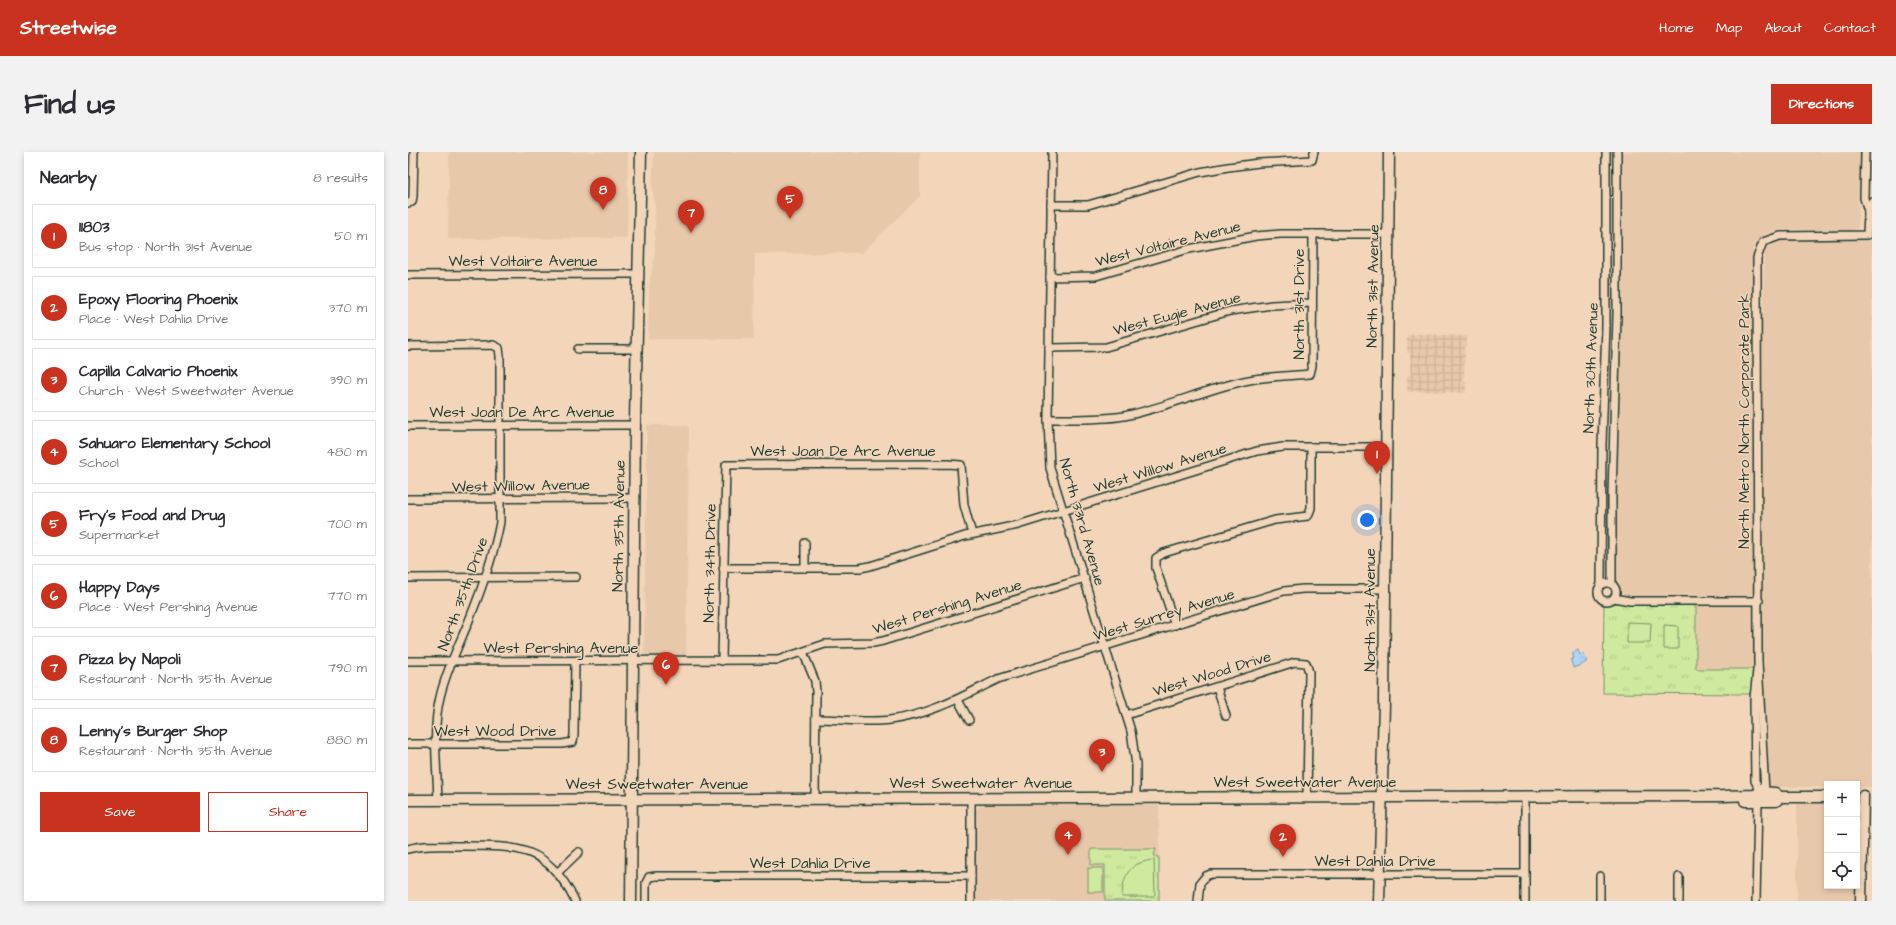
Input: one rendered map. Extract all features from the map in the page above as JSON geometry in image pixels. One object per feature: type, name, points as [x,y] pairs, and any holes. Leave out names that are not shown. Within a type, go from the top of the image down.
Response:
[{"type":"street","points":[[410,203],[414,152]]},
{"type":"street","name":"North 35th Avenue","points":[[630,901],[635,425],[641,152]]},
{"type":"street","name":"North 33rd Avenue","points":[[1052,152],[1048,419],[1050,468],[1126,714],[1133,742],[1136,765],[1136,798]]},
{"type":"street","points":[[1051,206],[1088,205],[1200,172],[1228,167],[1259,163],[1312,160],[1314,152]]},
{"type":"street","name":"North 31st Avenue","points":[[1378,901],[1384,726],[1389,152]]},
{"type":"street","name":"North 30th Avenue","points":[[1606,152],[1606,325],[1602,457],[1601,585],[1598,592],[1601,598],[1608,601],[1614,598],[1616,589],[1612,584],[1612,496],[1617,315],[1617,152]]},
{"type":"street","points":[[1865,152],[1864,198],[1868,211]]},
{"type":"street","points":[[1868,211],[1872,201]]},
{"type":"street","name":"North Metro North Corporate Park","points":[[1765,793],[1758,662],[1757,258],[1763,242],[1780,236],[1867,235],[1868,211]]},
{"type":"street","name":"North 31st Drive","points":[[1048,419],[1095,419],[1123,416],[1245,381],[1284,375],[1310,374],[1312,366],[1313,234]]},
{"type":"street","name":"West Voltaire Avenue","points":[[1050,277],[1083,278],[1096,276],[1189,249],[1256,236],[1389,234]]},
{"type":"street","name":"West Voltaire Avenue","points":[[408,275],[638,274]]},
{"type":"street","name":"West Eugie Avenue","points":[[1050,348],[1106,347],[1230,311],[1272,305],[1312,303]]},
{"type":"street","name":"North 35th Drive","points":[[408,346],[493,345],[499,348],[500,356],[500,522],[497,538],[484,578],[444,682],[438,705],[438,800]]},
{"type":"street","points":[[578,350],[637,349]]},
{"type":"street","name":"West Joan De Arc Avenue","points":[[408,426],[635,425]]},
{"type":"street","name":"West Willow Avenue","points":[[723,568],[865,567],[972,534],[1012,526],[1063,511],[1257,451],[1283,447],[1386,447]]},
{"type":"street","points":[[1175,625],[1156,568],[1156,558],[1164,553],[1275,520],[1308,516],[1311,508],[1311,447]]},
{"type":"street","name":"West Joan De Arc Avenue","points":[[726,465],[960,465],[964,505],[972,534]]},
{"type":"street","name":"North 34th Drive","points":[[722,661],[726,465]]},
{"type":"street","name":"West Willow Avenue","points":[[408,500],[635,498]]},
{"type":"street","points":[[805,543],[805,568]]},
{"type":"street","points":[[408,578],[576,578]]},
{"type":"street","name":"West Pershing Avenue","points":[[408,661],[778,660],[825,644],[873,643],[883,641],[1085,578]]},
{"type":"street","points":[[1601,585],[1606,583],[1612,584]]},
{"type":"street","name":"West Surrey Avenue","points":[[816,719],[889,720],[929,711],[958,700],[998,679],[1294,589],[1385,589]]},
{"type":"street","points":[[1614,598],[1630,601],[1758,601]]},
{"type":"street","points":[[803,652],[815,681],[815,799]]},
{"type":"street","name":"West Wood Drive","points":[[408,744],[573,742],[575,661]]},
{"type":"street","name":"West Wood Drive","points":[[1126,714],[1295,662],[1306,663],[1309,672],[1307,798]]},
{"type":"street","points":[[1217,687],[1226,716]]},
{"type":"street","points":[[958,700],[969,720]]},
{"type":"street","points":[[1756,901],[1754,796],[1765,793]]},
{"type":"street","name":"West Sweetwater Avenue","points":[[1765,793],[1775,793],[1778,799]]},
{"type":"street","points":[[1525,796],[1525,901]]},
{"type":"street","name":"West Sweetwater Avenue","points":[[408,800],[1723,796],[1730,801],[1754,796],[1778,799],[1824,796]]},
{"type":"street","points":[[1862,901],[1864,796]]},
{"type":"street","points":[[971,799],[971,901]]},
{"type":"street","points":[[408,849],[421,846],[486,846],[514,848],[540,858],[565,881],[575,901]]},
{"type":"street","points":[[557,873],[579,852]]},
{"type":"street","name":"West Dahlia Drive","points":[[1198,901],[1198,887],[1202,879],[1211,874],[1525,874]]},
{"type":"street","name":"West Dahlia Drive","points":[[646,901],[646,883],[650,877],[656,876],[971,876]]},
{"type":"street","points":[[1600,876],[1600,901]]},
{"type":"street","points":[[1679,877],[1679,901]]},
{"type":"shaded area","points":[[449,152],[628,152],[627,238],[448,239]]},
{"type":"shaded area","points":[[654,152],[920,152],[920,196],[862,253],[755,254],[754,339],[648,339],[649,287],[655,251],[655,208],[652,186]]},
{"type":"shaded area","points":[[1620,152],[1860,152],[1858,228],[1852,231],[1777,230],[1765,235],[1755,243],[1753,249],[1753,313],[1764,313],[1764,251],[1767,245],[1773,240],[1872,240],[1872,787],[1860,787],[1860,781],[1824,781],[1824,787],[1771,787],[1768,784],[1763,737],[1763,669],[1696,669],[1696,604],[1761,605],[1761,557],[1755,557],[1755,598],[1753,599],[1627,597],[1623,594],[1615,580],[1620,312]]},
{"type":"shaded area","points":[[1407,335],[1467,336],[1467,347],[1465,347],[1464,382],[1466,382],[1466,393],[1407,392],[1407,375],[1410,375],[1410,353],[1407,353]]},
{"type":"shaded area","points":[[647,425],[684,425],[689,427],[686,656],[652,657],[644,653]]},
{"type":"shaded area","points":[[1824,803],[1824,889],[1855,889],[1855,901],[1797,901],[1797,804]]},
{"type":"shaded area","points":[[1159,805],[1160,901],[976,901],[976,810],[979,806]]},
{"type":"green space","points":[[1604,603],[1696,604],[1696,669],[1754,669],[1750,694],[1603,693]]},
{"type":"green space","points":[[1627,622],[1651,623],[1650,643],[1627,643]]},
{"type":"green space","points":[[1664,625],[1678,626],[1678,649],[1664,649]]},
{"type":"green space","points":[[1091,849],[1156,849],[1154,855],[1159,858],[1159,901],[1105,901],[1105,865],[1091,865]]},
{"type":"green space","points":[[1154,860],[1155,894],[1152,897],[1122,897],[1124,882],[1129,871],[1139,863]]},
{"type":"green space","points":[[1088,868],[1103,868],[1103,892],[1088,892]]},
{"type":"water","points":[[1578,650],[1580,655],[1583,654],[1588,661],[1573,668],[1571,660],[1574,658],[1572,653]]},
{"type":"place","name":"Lenny's Burger Shop","points":[[603,210]]},
{"type":"place","name":"Fry's Food and Drug","points":[[790,219]]},
{"type":"place","name":"Pizza by Napoli","points":[[691,233]]},
{"type":"place","name":"11803","points":[[1377,474]]},
{"type":"place","name":"Happy Days","points":[[666,685]]},
{"type":"place","name":"Capilla Calvario Phoenix","points":[[1102,772]]},
{"type":"place","name":"Sahuaro Elementary School","points":[[1068,855]]},
{"type":"place","name":"Epoxy Flooring Phoenix","points":[[1283,857]]}]
